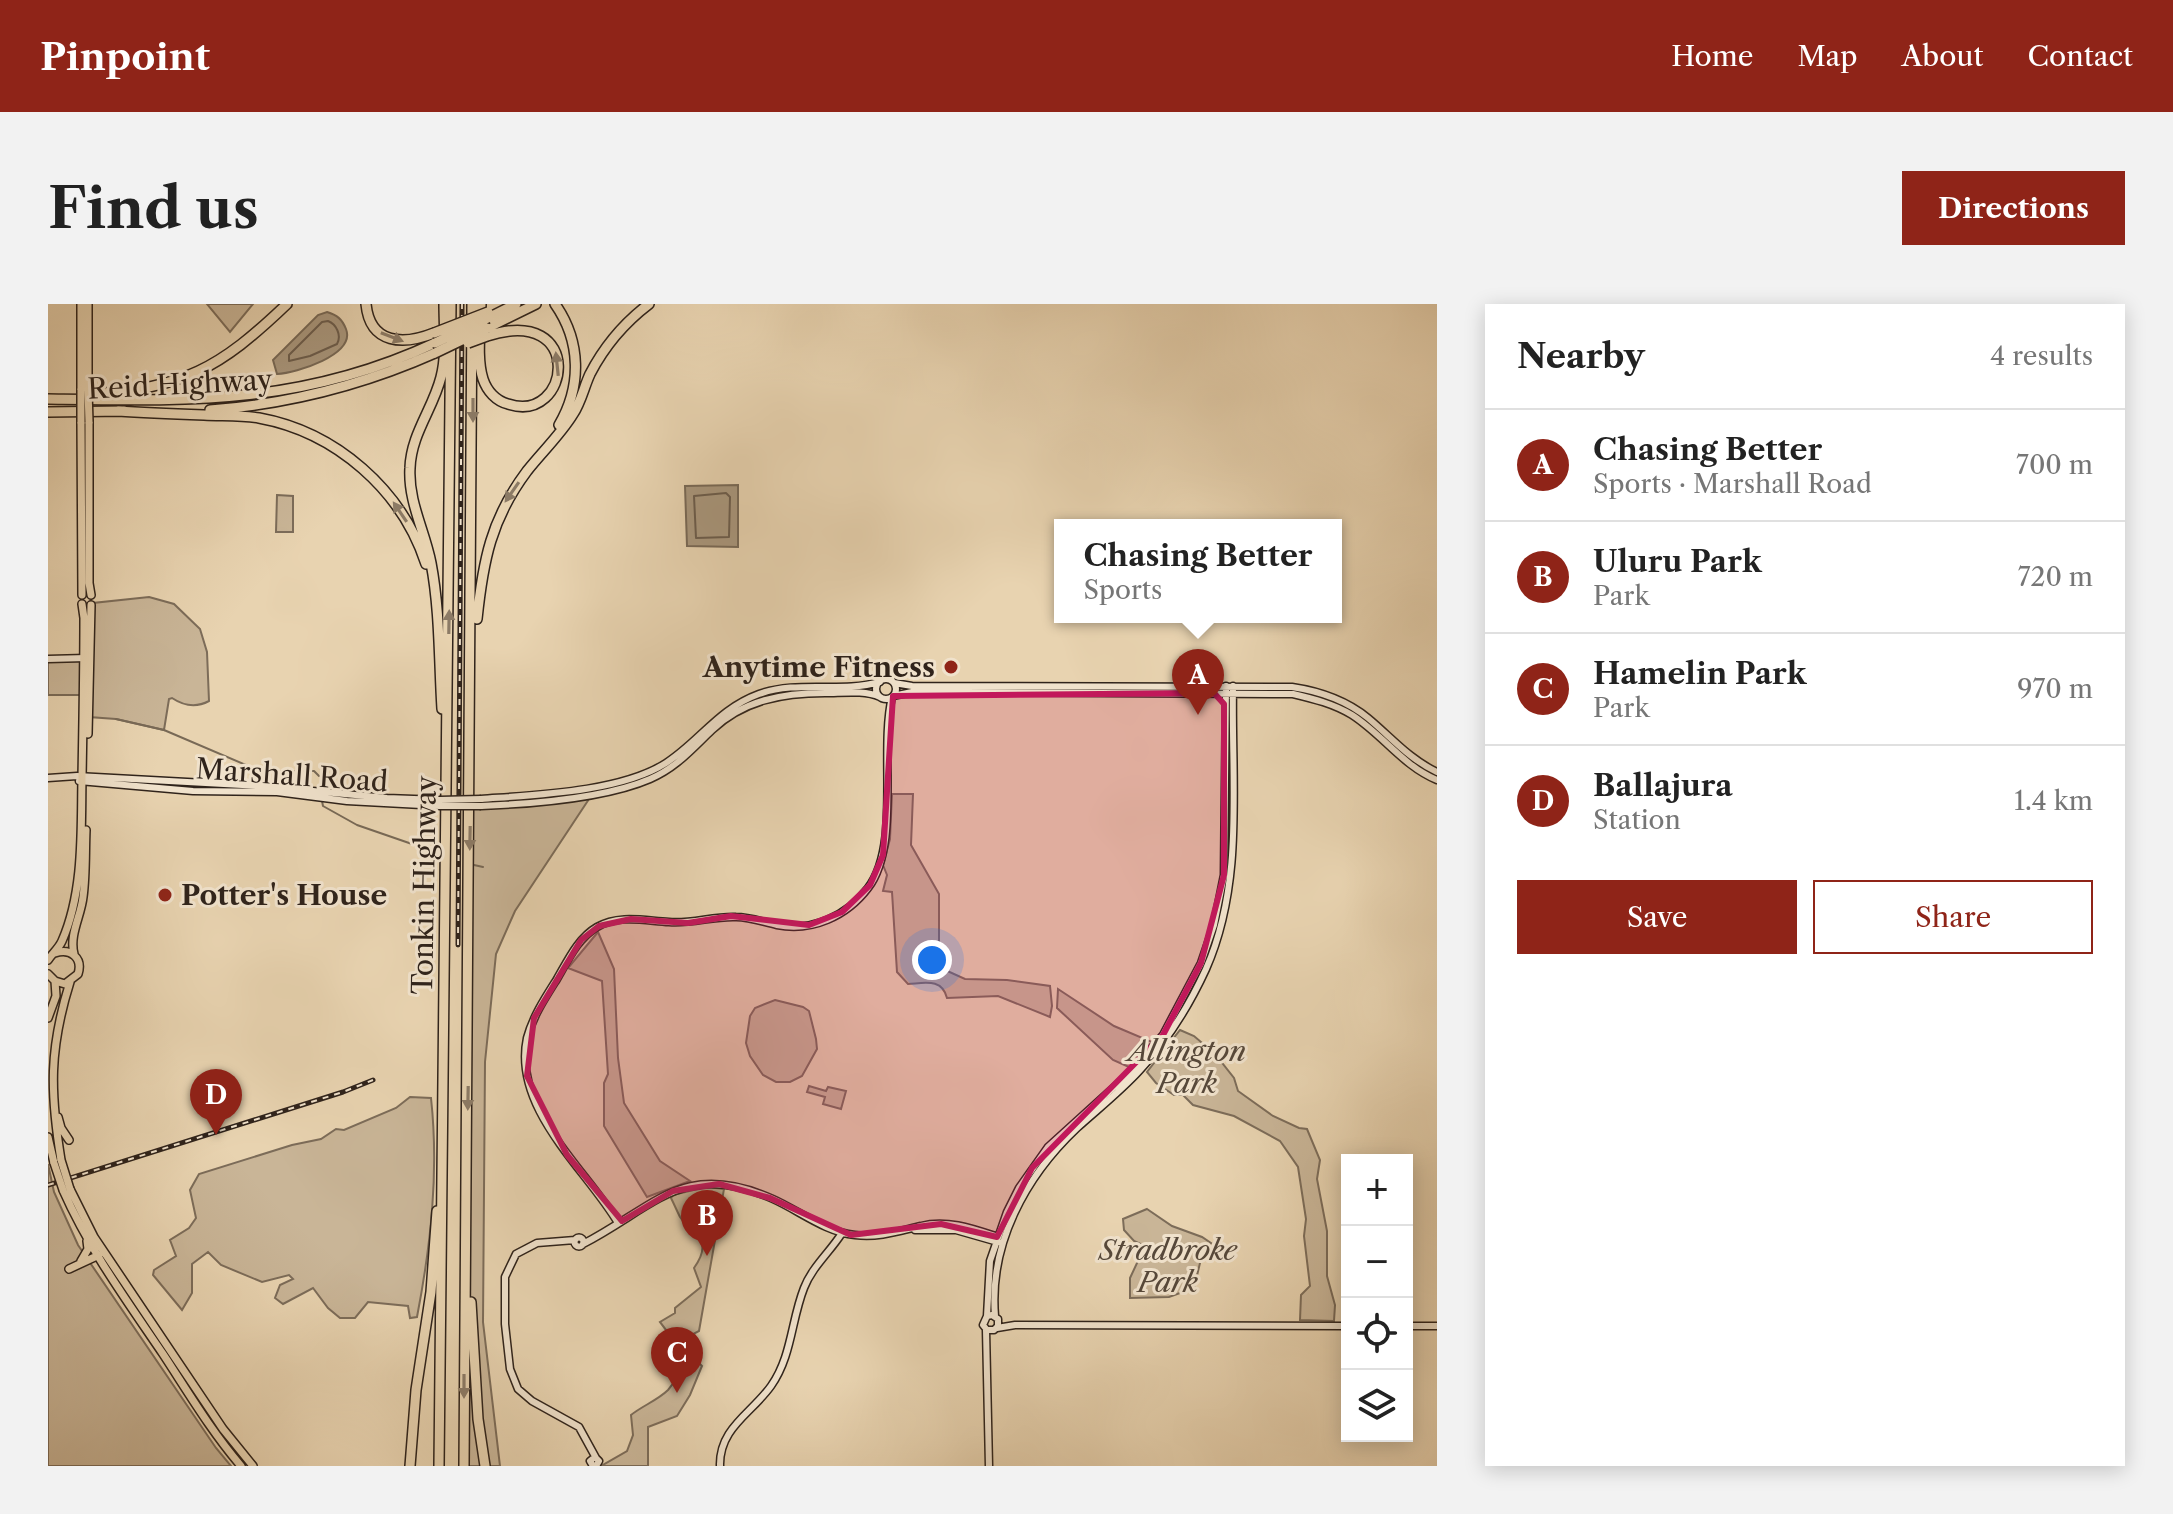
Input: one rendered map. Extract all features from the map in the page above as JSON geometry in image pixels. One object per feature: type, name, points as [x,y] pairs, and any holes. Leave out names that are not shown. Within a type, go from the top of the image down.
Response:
[{"type":"highway","points":[[248,340],[280,304]]},
{"type":"highway","points":[[48,397],[131,391],[175,382],[213,365],[248,340],[287,304]]},
{"type":"highway","points":[[366,304],[371,322],[387,338],[435,346],[516,304]]},
{"type":"highway","points":[[444,304],[442,375],[417,432],[410,466],[412,500],[431,563],[447,784]]},
{"type":"highway","name":"Tonkin Highway","points":[[439,1466],[451,304]]},
{"type":"highway","name":"Tonkin Highway","points":[[464,1466],[472,304]]},
{"type":"highway","points":[[435,346],[486,320],[508,304]]},
{"type":"highway","points":[[486,320],[536,304]]},
{"type":"highway","points":[[550,442],[570,404],[576,378],[572,337],[555,304]]},
{"type":"highway","points":[[470,784],[474,644],[487,549],[504,503],[571,417],[595,365],[609,344],[649,304]]},
{"type":"highway","points":[[486,320],[536,332],[546,338],[556,352],[559,369],[555,386],[548,395],[533,404],[515,406],[499,400],[487,388],[481,371],[486,320]]},
{"type":"highway","name":"Reid Highway","points":[[48,412],[210,410],[273,403],[335,390],[415,362],[435,346]]},
{"type":"highway","name":"Reid Highway","points":[[48,397],[209,399],[272,394],[353,375],[435,346]]},
{"type":"highway","points":[[118,411],[255,417],[294,428],[331,445],[374,479],[399,510],[424,558],[436,611]]},
{"type":"highway","points":[[411,1463],[416,1390],[431,1292],[443,1138]]},
{"type":"highway","points":[[466,1243],[478,1419],[485,1466]]},
{"type":"main road","points":[[81,304],[85,390]]},
{"type":"main road","points":[[51,957],[61,944],[73,905],[82,826],[87,658],[86,604],[80,599],[86,595],[85,390],[88,304]]},
{"type":"main road","points":[[48,659],[87,658]]},
{"type":"main road","points":[[887,724],[877,690],[880,682],[888,680],[909,686],[1230,690],[1292,687],[1317,692],[1358,711],[1406,762],[1437,780]]},
{"type":"main road","name":"Marshall Road","points":[[481,802],[587,787],[643,774],[672,758],[731,707],[766,691],[795,686],[864,686],[880,682]]},
{"type":"main road","points":[[620,1222],[567,1155],[532,1092],[526,1063],[527,1041],[539,1007],[581,940],[599,926],[613,921],[631,919],[688,923],[731,916],[798,926],[824,921],[855,903],[870,885],[883,855],[887,724],[896,690],[894,683]]},
{"type":"main road","points":[[881,697],[912,692],[1214,693],[1230,690],[1282,694],[1315,699],[1341,709],[1394,747],[1437,772]]},
{"type":"main road","points":[[999,1240],[1024,1194],[1050,1156],[1153,1056],[1180,1021],[1207,967],[1221,927],[1231,871],[1233,704],[1230,690]]},
{"type":"main road","points":[[989,1466],[988,1350],[993,1317],[987,1275],[1012,1200],[1032,1168],[1064,1131],[1134,1069],[1163,1035],[1201,963],[1214,925],[1224,875],[1226,710],[1230,690]]},
{"type":"main road","name":"Marshall Road","points":[[52,778],[260,786],[440,803],[574,796],[646,781],[676,764],[735,713],[768,698],[805,692],[863,693],[881,697]]},
{"type":"main road","points":[[1214,693],[1220,697],[1226,710]]},
{"type":"main road","points":[[1233,704],[1245,696],[1282,694]]},
{"type":"main road","points":[[58,1162],[51,1085],[56,1035],[70,982],[80,969],[74,954],[73,937],[84,895],[84,779]]},
{"type":"main road","points":[[51,957],[64,950],[74,954]]},
{"type":"main road","points":[[48,974],[55,981],[56,996],[48,1018]]},
{"type":"main road","points":[[55,981],[70,982]]},
{"type":"main road","points":[[53,1059],[59,1122],[69,1140]]},
{"type":"main road","points":[[48,1137],[89,1248],[84,1262]]},
{"type":"main road","points":[[594,1464],[591,1449],[579,1427],[526,1396],[515,1384],[510,1369],[505,1324],[505,1277],[516,1254],[525,1247],[537,1243],[579,1242],[595,1238],[646,1205],[677,1190],[693,1185],[719,1184],[770,1198],[838,1232],[872,1236],[922,1225],[949,1224],[999,1240]]},
{"type":"main road","points":[[67,1189],[109,1275],[241,1466]]},
{"type":"main road","points":[[720,1466],[721,1450],[727,1434],[770,1388],[779,1372],[788,1353],[810,1275],[833,1245],[838,1232]]},
{"type":"main road","points":[[85,1236],[187,1373],[223,1429],[253,1466]]},
{"type":"main road","points":[[84,1262],[99,1254]]},
{"type":"main road","points":[[84,1262],[95,1264],[109,1275]]},
{"type":"main road","points":[[992,1329],[983,1321],[993,1317],[1015,1325]]},
{"type":"main road","points":[[992,1329],[1015,1325],[1341,1326]]},
{"type":"main road","points":[[1413,1326],[1436,1326]]},
{"type":"main road","points":[[184,1386],[179,1372],[187,1373]]},
{"type":"highlighted area","points":[[1214,693],[1224,704],[1224,875],[1201,963],[1163,1035],[1032,1168],[997,1237],[941,1224],[851,1235],[770,1198],[719,1184],[673,1191],[622,1221],[567,1155],[527,1076],[534,1018],[581,940],[599,926],[631,919],[688,923],[731,916],[809,925],[842,912],[870,885],[883,855],[893,696]]},
{"type":"green space","points":[[207,304],[253,304],[230,332]]},
{"type":"green space","points":[[277,495],[293,496],[293,532],[276,532]]},
{"type":"green space","points":[[149,597],[174,604],[200,629],[207,652],[209,701],[190,705],[169,699],[164,730],[116,719],[89,717],[93,603]]},
{"type":"green space","points":[[84,658],[84,695],[48,695],[48,660]]},
{"type":"green space","points":[[593,793],[515,911],[496,954],[485,1062],[483,1322],[500,1466],[469,1466],[470,806]]},
{"type":"green space","points":[[892,794],[913,794],[911,845],[939,894],[939,957],[933,960],[934,965],[965,979],[1007,980],[1050,986],[1050,1017],[998,996],[947,998],[941,987],[926,983],[908,984],[897,972],[892,892],[883,891],[887,875],[883,865],[890,839]]},
{"type":"green space","points":[[598,932],[614,969],[618,1058],[624,1103],[660,1161],[690,1181],[647,1197],[604,1126],[604,1083],[608,1074],[602,981],[568,968]]},
{"type":"green space","points":[[1058,989],[1114,1026],[1152,1042],[1129,1067],[1113,1060],[1057,1008]]},
{"type":"green space","points":[[775,1000],[809,1011],[816,1039],[817,1049],[802,1076],[790,1082],[776,1082],[763,1075],[750,1056],[746,1043],[750,1016],[755,1008]]},
{"type":"green space","name":"Allington Park","points":[[1180,1030],[1194,1036],[1215,1054],[1234,1078],[1238,1091],[1273,1116],[1307,1129],[1320,1160],[1317,1179],[1327,1231],[1327,1276],[1335,1305],[1334,1321],[1300,1320],[1301,1295],[1310,1286],[1304,1236],[1306,1219],[1298,1167],[1280,1141],[1234,1116],[1193,1105],[1183,1095],[1174,1095],[1156,1083],[1147,1072]]},
{"type":"green space","points":[[809,1086],[826,1091],[828,1087],[846,1091],[841,1109],[823,1104],[825,1097],[807,1092]]},
{"type":"green space","points":[[410,1097],[431,1098],[434,1153],[430,1235],[417,1317],[410,1318],[408,1306],[368,1302],[355,1318],[340,1318],[313,1288],[283,1304],[275,1298],[280,1285],[293,1279],[289,1275],[262,1282],[221,1265],[208,1252],[192,1264],[192,1293],[182,1310],[153,1275],[154,1270],[176,1256],[170,1240],[189,1228],[196,1218],[190,1190],[199,1174],[321,1139],[336,1129],[344,1130],[396,1108]]},
{"type":"green space","points":[[48,1164],[54,1192],[78,1245],[231,1466],[48,1466]]},
{"type":"green space","points":[[706,1187],[724,1189],[699,1331],[693,1334],[694,1358],[702,1366],[677,1416],[648,1427],[648,1466],[601,1466],[627,1451],[633,1435],[631,1415],[668,1390],[678,1373],[676,1347],[660,1322],[675,1313],[675,1308],[701,1287],[694,1268],[700,1259],[702,1245],[680,1217],[671,1198]]},
{"type":"green space","name":"Stradbroke Park","points":[[1147,1209],[1172,1226],[1211,1243],[1200,1263],[1194,1288],[1169,1297],[1130,1298],[1130,1278],[1145,1246],[1134,1241],[1124,1230],[1123,1219]]},
{"type":"water","points":[[327,312],[339,318],[346,329],[347,338],[342,347],[310,366],[277,374],[273,360],[318,315]]},
{"type":"water","points":[[738,485],[738,547],[687,546],[685,486]]},
{"type":"waterway","points":[[48,695],[78,695]]},
{"type":"waterway","points":[[116,719],[164,730],[260,771],[314,771],[319,776]]},
{"type":"waterway","points":[[322,801],[323,806],[357,825],[438,853]]},
{"type":"waterway","points":[[474,865],[483,867]]},
{"type":"railway","points":[[458,945],[462,304]]},
{"type":"railway","points":[[48,1185],[373,1080]]},
{"type":"place","name":"Anytime Fitness","points":[[951,667]]},
{"type":"place","name":"Chasing Better","points":[[1198,715]]},
{"type":"place","name":"Potter's House","points":[[165,895]]},
{"type":"place","name":"Ballajura","points":[[216,1135]]},
{"type":"place","name":"Uluru Park","points":[[707,1256]]},
{"type":"place","name":"Hamelin Park","points":[[677,1393]]}]
